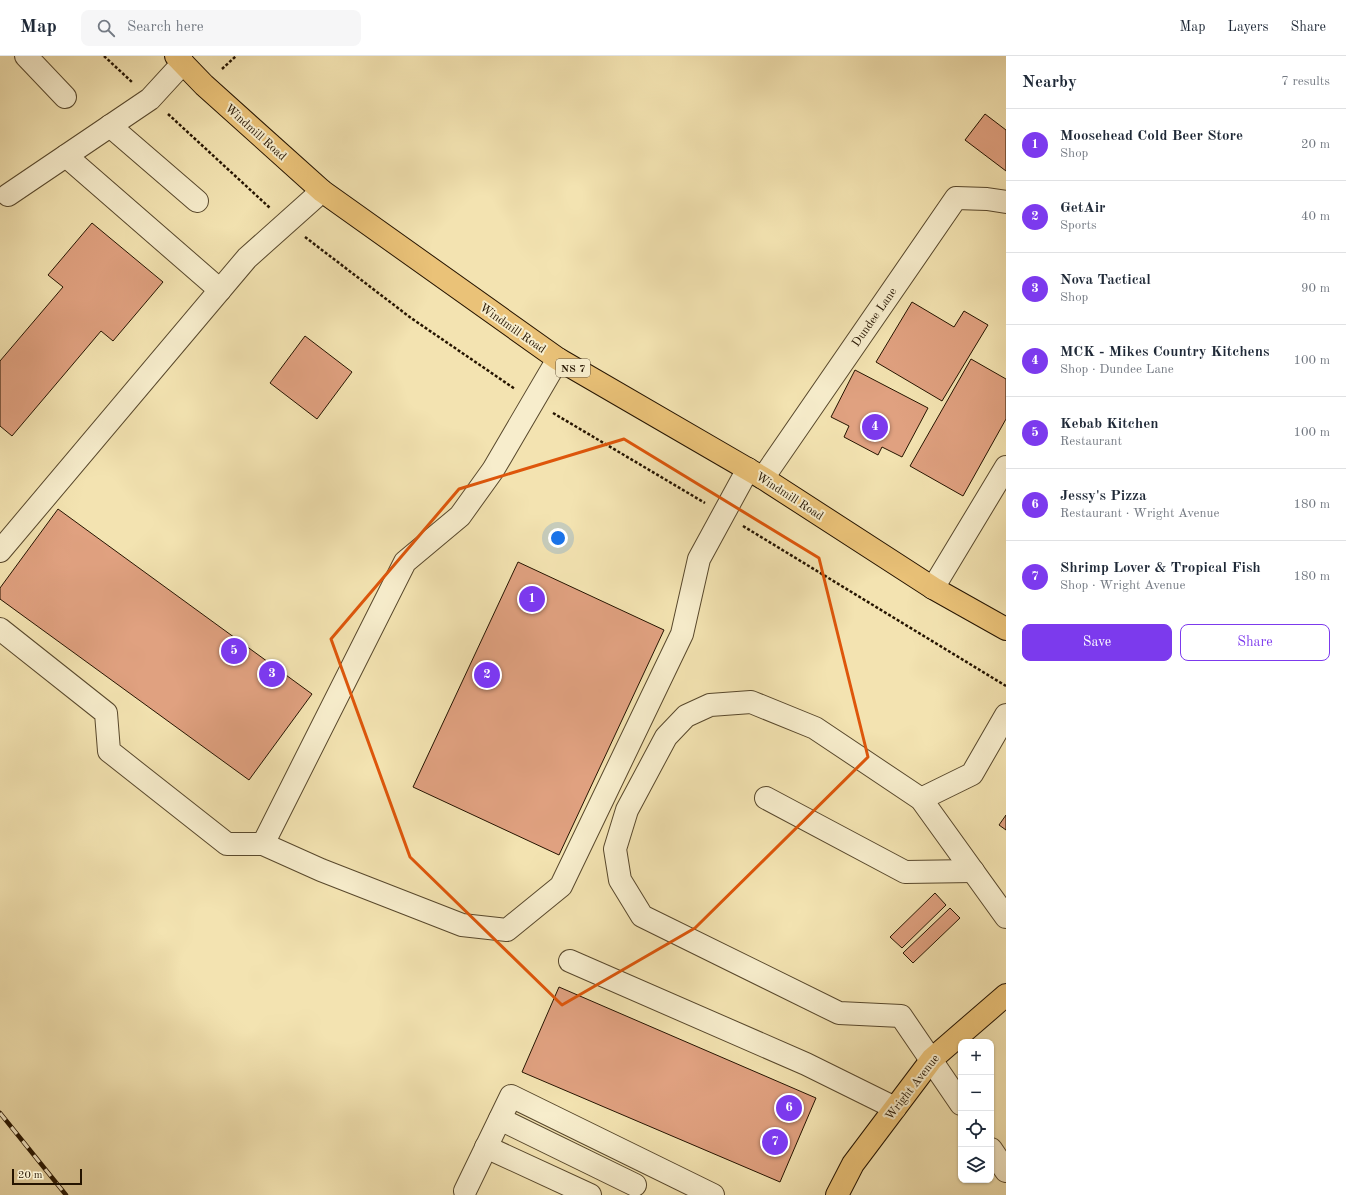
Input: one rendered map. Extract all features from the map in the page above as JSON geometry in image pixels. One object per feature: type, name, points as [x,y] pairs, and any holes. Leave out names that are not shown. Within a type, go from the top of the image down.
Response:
[{"type":"main road","name":"Windmill Road","points":[[179,59],[322,191],[558,359],[755,473],[933,588],[1006,629]]},
{"type":"main road","name":"Wright Avenue","points":[[837,1195],[853,1164],[932,1059],[1006,995]]},
{"type":"street","points":[[26,56],[64,97]]},
{"type":"street","points":[[8,195],[150,99],[179,59]]},
{"type":"street","points":[[110,126],[197,202]]},
{"type":"street","points":[[66,156],[220,290]]},
{"type":"street","points":[[0,551],[247,258],[322,191]]},
{"type":"street","name":"Dundee Lane","points":[[755,473],[956,198],[987,199],[1006,202]]},
{"type":"street","points":[[263,844],[405,562],[460,516],[493,470],[558,359]]},
{"type":"street","points":[[933,588],[1006,467]]},
{"type":"street","points":[[0,628],[106,713],[109,751],[227,844],[263,844],[321,870],[462,925],[507,930],[561,886],[682,634],[699,559],[755,473]]},
{"type":"street","points":[[958,1099],[932,1059],[901,1016],[839,1013],[642,916],[620,880],[615,850],[627,810],[666,737],[686,716],[710,705],[750,702],[815,728],[921,798],[1006,917]]},
{"type":"street","points":[[921,798],[972,774],[1006,715]]},
{"type":"street","points":[[766,798],[904,872],[973,871]]},
{"type":"street","points":[[570,961],[806,1064],[895,1108]]},
{"type":"street","points":[[467,1194],[486,1147],[511,1096],[713,1195]]},
{"type":"street","points":[[500,1119],[633,1190],[646,1162]]},
{"type":"street","points":[[486,1147],[590,1195]]},
{"type":"street","points":[[994,1153],[1006,1171]]},
{"type":"highlighted area","points":[[624,439],[819,558],[868,757],[695,928],[562,1005],[410,857],[331,639],[459,489]]},
{"type":"building","points":[[985,114],[1006,130],[1006,171],[965,140]]},
{"type":"building","points":[[92,223],[163,282],[113,341],[101,331],[12,436],[0,426],[0,361],[63,287],[48,275]]},
{"type":"building","points":[[912,302],[954,327],[964,311],[988,325],[942,401],[876,362]]},
{"type":"building","points":[[305,336],[352,372],[317,419],[270,383]]},
{"type":"building","points":[[971,359],[1006,379],[1006,419],[963,496],[910,466]]},
{"type":"building","points":[[855,370],[928,408],[902,457],[882,447],[878,455],[844,437],[849,426],[831,417]]},
{"type":"building","points":[[58,509],[312,694],[249,780],[0,599],[0,588]]},
{"type":"building","points":[[518,562],[664,630],[559,855],[413,787]]},
{"type":"building","points":[[1006,815],[1006,830],[999,825]]},
{"type":"building","points":[[935,893],[946,905],[902,948],[890,937]]},
{"type":"building","points":[[950,908],[960,918],[913,963],[903,953]]},
{"type":"building","points":[[559,987],[816,1098],[780,1182],[522,1072]]},
{"type":"railway","points":[[0,1113],[66,1195]]},
{"type":"place","name":"MCK - Mikes Country Kitchens","points":[[875,427]]},
{"type":"place","name":"Moosehead Cold Beer Store","points":[[532,599]]},
{"type":"place","name":"Kebab Kitchen","points":[[234,651]]},
{"type":"place","name":"Nova Tactical","points":[[272,674]]},
{"type":"place","name":"GetAir","points":[[487,675]]},
{"type":"place","name":"Jessy's Pizza","points":[[789,1108]]},
{"type":"place","name":"Shrimp Lover & Tropical Fish","points":[[775,1142]]}]
